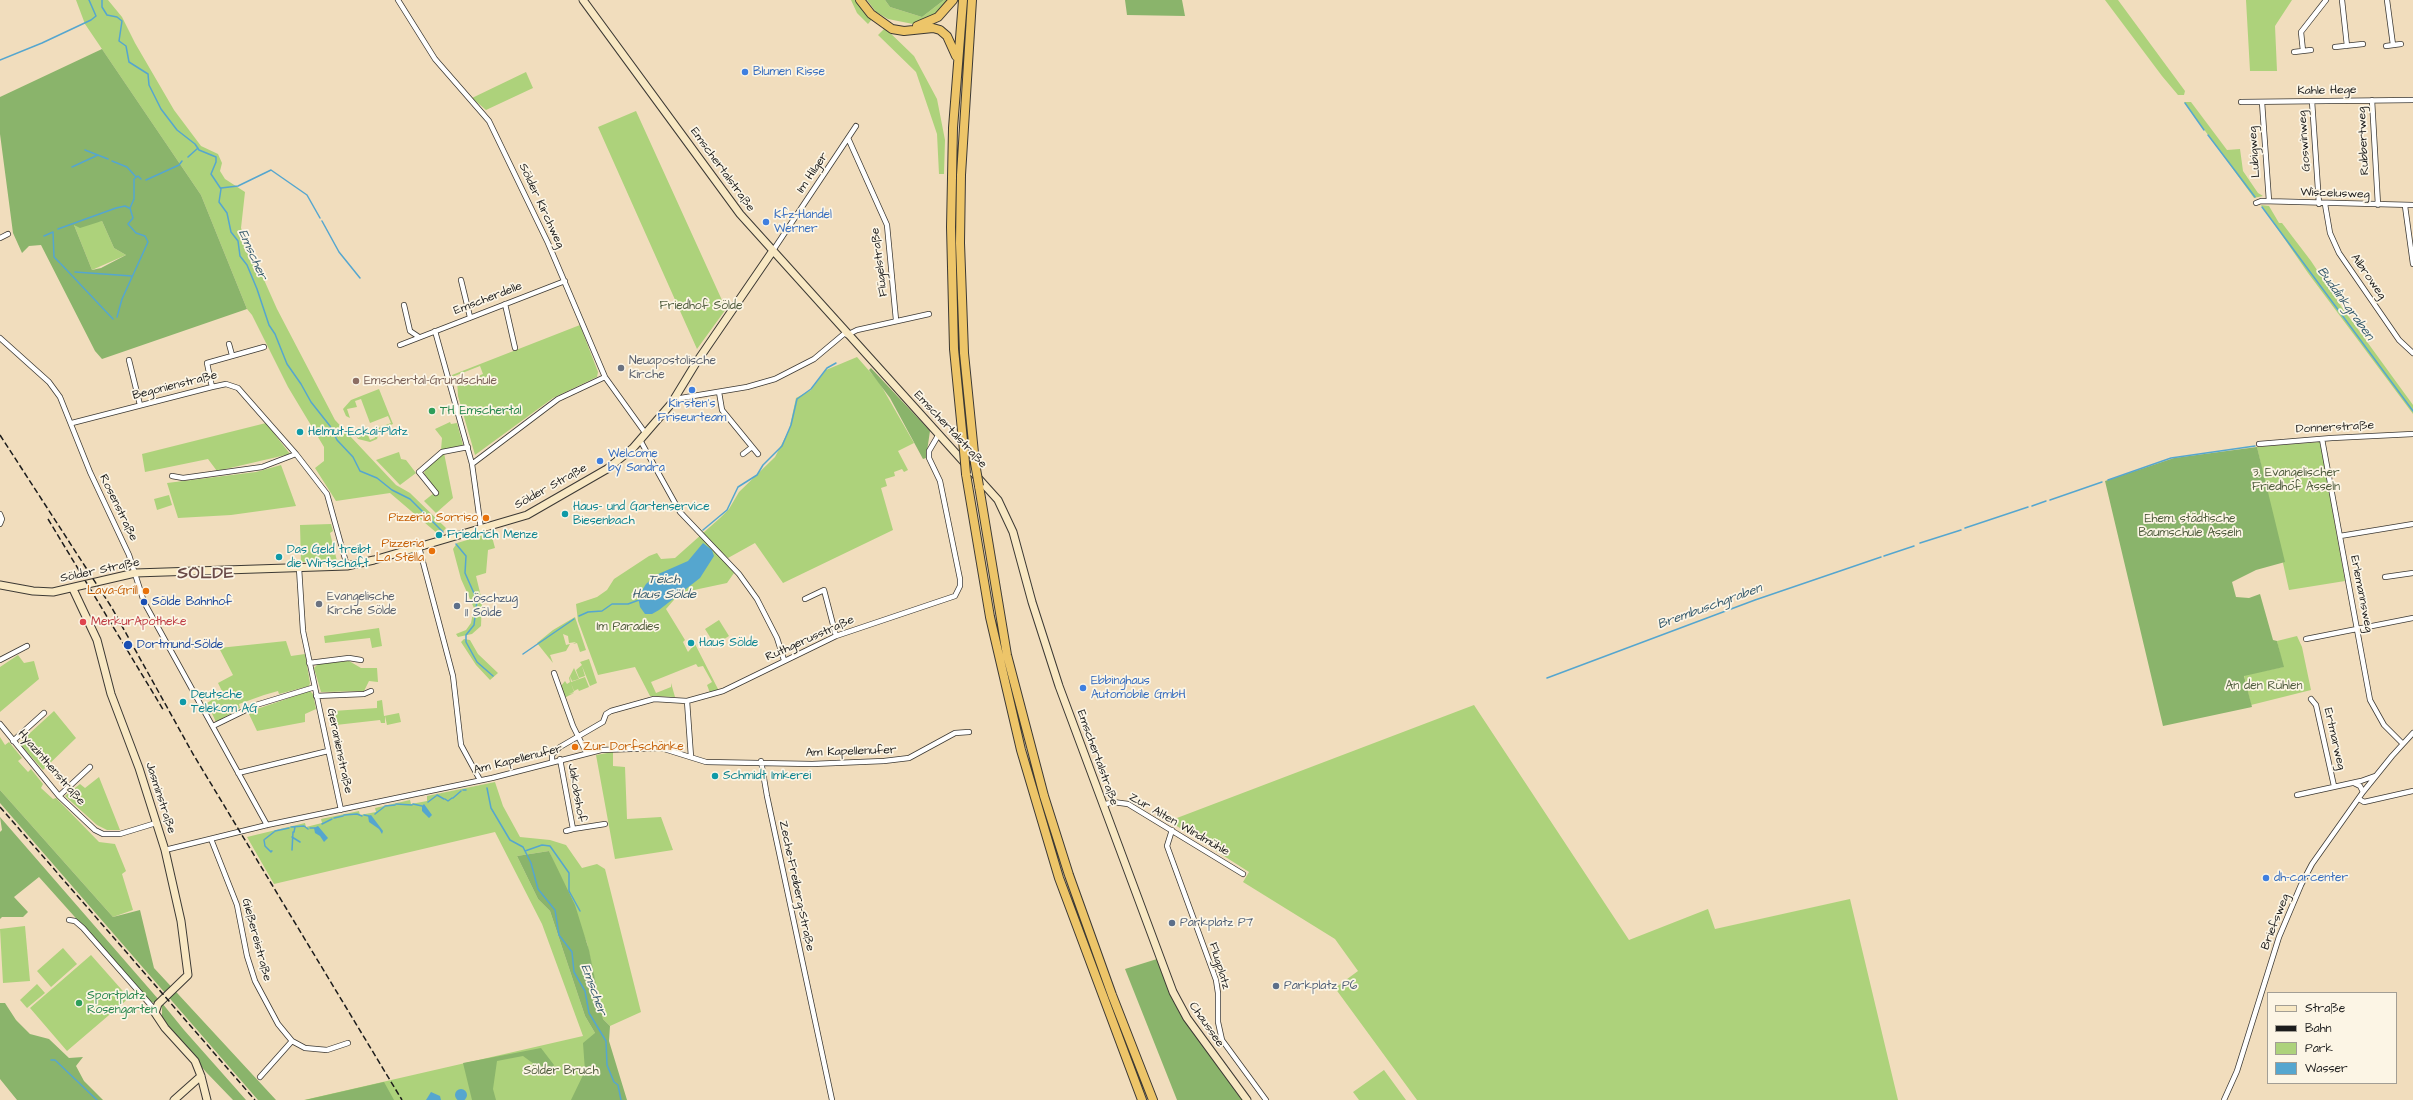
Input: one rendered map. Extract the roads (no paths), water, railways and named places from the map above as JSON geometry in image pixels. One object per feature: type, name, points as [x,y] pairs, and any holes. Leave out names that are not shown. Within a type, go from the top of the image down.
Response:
[{"type":"highway","points":[[860,0],[871,14],[892,29],[904,31],[925,28],[940,30],[952,44],[957,62]]},
{"type":"highway","points":[[865,0],[874,12],[888,22],[907,26],[918,26],[933,20],[943,12],[952,0]]},
{"type":"highway","points":[[962,0],[957,62],[951,182],[951,269],[954,349],[966,474],[990,617],[1021,750],[1059,878],[1142,1100]]},
{"type":"highway","points":[[972,0],[961,175],[960,243],[964,353],[975,463],[1007,655],[1044,796],[1069,875],[1109,988],[1153,1100]]},
{"type":"main road","name":"Emschertalstraße","points":[[584,0],[716,183],[772,252],[993,492],[1007,516],[1048,654],[1159,956]]},
{"type":"main road","name":"Sölder Straße","points":[[0,585],[35,592],[73,588],[135,573],[347,566],[522,517],[548,504],[617,462],[646,434],[674,399],[696,363],[772,252]]},
{"type":"main road","name":"Jasminstraße","points":[[73,588],[97,640],[111,694],[137,762],[165,850],[181,921],[188,975],[158,1004],[155,1010]]},
{"type":"main road","name":"Chaussee","points":[[1159,956],[1179,1005],[1247,1100]]},
{"type":"main road","points":[[155,1010],[161,1024],[194,1061],[201,1076],[206,1100]]},
{"type":"main road","points":[[174,1100],[201,1076]]},
{"type":"street","name":"Sölder Kirchweg","points":[[398,0],[435,59],[489,121],[522,187],[565,281],[605,377],[646,434]]},
{"type":"street","points":[[2303,51],[2301,32],[2326,0]]},
{"type":"street","points":[[2342,0],[2347,46]]},
{"type":"street","points":[[2387,0],[2393,45]]},
{"type":"street","points":[[2335,47],[2363,44]]},
{"type":"street","points":[[2386,46],[2401,44]]},
{"type":"street","points":[[2294,52],[2311,50]]},
{"type":"street","name":"Rubbertweg","points":[[2372,100],[2378,205]]},
{"type":"street","name":"Kahle Hege","points":[[2241,102],[2413,100]]},
{"type":"street","name":"Goswinweg","points":[[2312,101],[2322,204]]},
{"type":"street","name":"Lubigweg","points":[[2262,102],[2268,201]]},
{"type":"street","name":"Im Hilger","points":[[772,252],[856,126]]},
{"type":"street","name":"Flügelstraße","points":[[848,138],[887,225],[896,320]]},
{"type":"street","name":"Wiscelusweg","points":[[2256,203],[2268,201],[2322,204],[2413,205]]},
{"type":"street","name":"Albroweg","points":[[2322,204],[2330,233],[2339,253],[2400,340],[2413,353]]},
{"type":"street","points":[[2405,206],[2413,264]]},
{"type":"street","points":[[0,238],[8,234]]},
{"type":"street","points":[[461,280],[470,317]]},
{"type":"street","name":"Emscherdelle","points":[[400,345],[565,281]]},
{"type":"street","points":[[505,304],[515,348]]},
{"type":"street","points":[[404,305],[410,331],[419,337]]},
{"type":"street","points":[[674,399],[756,385],[788,374],[814,359],[846,334],[896,320],[929,314]]},
{"type":"street","points":[[435,331],[472,464],[481,528]]},
{"type":"street","name":"Rosenstraße","points":[[1,340],[49,382],[60,397],[90,472],[122,537],[144,602],[267,825]]},
{"type":"street","points":[[229,344],[232,355]]},
{"type":"street","points":[[212,387],[208,363],[264,347]]},
{"type":"street","points":[[129,360],[140,405]]},
{"type":"street","points":[[472,464],[558,399],[605,377]]},
{"type":"street","name":"Begonienstraße","points":[[72,424],[140,405],[226,384],[242,390],[296,454],[327,494],[347,566]]},
{"type":"street","points":[[719,392],[722,410],[758,454]]},
{"type":"street","name":"Ruthgerusstraße","points":[[552,761],[556,751],[578,735],[603,722],[606,714],[622,706],[661,699],[687,701],[723,691],[836,636],[948,600],[956,596],[959,592],[960,579],[942,489],[928,458],[929,451],[939,434]]},
{"type":"street","name":"Donnerstraße","points":[[2259,444],[2322,438],[2413,434]]},
{"type":"street","name":"Erlemannsweg","points":[[2322,438],[2370,700],[2384,725],[2403,744]]},
{"type":"street","points":[[640,440],[680,512],[739,574],[757,599],[777,638],[784,660]]},
{"type":"street","points":[[436,493],[419,472],[442,452],[468,447]]},
{"type":"street","points":[[743,454],[752,447]]},
{"type":"street","points":[[172,476],[183,478],[262,467],[296,454]]},
{"type":"street","points":[[0,514],[2,519],[0,524]]},
{"type":"street","points":[[2340,536],[2413,524]]},
{"type":"street","points":[[419,547],[453,676],[460,745],[480,780]]},
{"type":"street","name":"Geranienstraße","points":[[299,568],[301,617],[309,663],[342,810]]},
{"type":"street","points":[[2385,577],[2413,573]]},
{"type":"street","points":[[805,600],[824,590],[836,636]]},
{"type":"street","points":[[2306,639],[2413,618]]},
{"type":"street","points":[[0,660],[27,646]]},
{"type":"street","points":[[309,663],[349,658],[361,660]]},
{"type":"street","points":[[554,673],[562,700],[586,752]]},
{"type":"street","points":[[213,726],[256,705],[314,687]]},
{"type":"street","name":"Geranienstraße","points":[[316,696],[364,694],[371,691]]},
{"type":"street","name":"Ertmarweg","points":[[2311,698],[2316,706],[2334,786]]},
{"type":"street","points":[[687,701],[691,757]]},
{"type":"street","points":[[13,741],[44,713]]},
{"type":"street","name":"Hyazinthenstraße","points":[[0,724],[59,796],[88,824],[103,834],[120,834],[156,823]]},
{"type":"street","name":"Am Kapellenufer","points":[[165,850],[267,825],[480,780],[586,752],[615,748],[652,747],[706,762],[761,761],[812,764],[901,760],[916,755],[955,733],[969,732]]},
{"type":"street","name":"Briefsweg","points":[[2224,1100],[2237,1071],[2275,951],[2295,900],[2312,864],[2363,792],[2413,733]]},
{"type":"street","points":[[238,773],[328,751]]},
{"type":"street","name":"Jakobshof","points":[[560,759],[573,829]]},
{"type":"street","name":"Zeche-Freiberg-Straße","points":[[761,761],[832,1100]]},
{"type":"street","points":[[59,796],[90,767]]},
{"type":"street","name":"Ertmarweg","points":[[2297,794],[2353,783],[2376,776]]},
{"type":"street","name":"Ertmarweg","points":[[2353,783],[2360,786],[2363,792]]},
{"type":"street","points":[[2359,799],[2364,802],[2413,791]]},
{"type":"street","name":"Zur Alten Windmühle","points":[[1103,805],[1123,801],[1243,874]]},
{"type":"street","name":"Jakobshof","points":[[566,831],[605,824]]},
{"type":"street","name":"Flugplatz","points":[[1172,830],[1166,846],[1216,980],[1218,993],[1218,1022],[1222,1040],[1266,1100]]},
{"type":"street","name":"Gießereistraße","points":[[211,839],[236,905],[247,956],[271,1015],[292,1041],[305,1048],[318,1050],[348,1043]]},
{"type":"street","points":[[69,920],[75,921],[83,928],[155,1010]]},
{"type":"street","points":[[260,1076],[292,1041]]},
{"type":"water","name":"Teich Haus Sölde","points":[[703,543],[712,550],[714,556],[700,578],[659,610],[652,614],[645,614],[640,607],[638,597],[646,584],[656,575],[688,561]]},
{"type":"water","points":[[424,804],[432,815],[429,818],[422,811],[422,806]]},
{"type":"water","points":[[371,815],[383,831],[382,834],[379,829],[369,822],[368,816]]},
{"type":"water","points":[[318,826],[328,838],[324,842],[320,836],[315,833],[314,828]]},
{"type":"water","points":[[459,1089],[463,1089],[467,1095],[463,1101],[459,1101],[455,1097],[455,1093]]},
{"type":"water","points":[[431,1092],[440,1096],[441,1100],[426,1100]]},
{"type":"waterway","points":[[0,60],[42,43],[91,20],[96,16],[89,0]]},
{"type":"waterway","name":"Emscher","points":[[102,0],[102,7],[107,15],[117,17],[122,21],[119,41],[126,46],[129,62],[148,74],[149,85],[161,109],[177,130],[195,144],[199,150],[216,157],[216,162],[211,174],[221,189],[219,202],[227,213],[231,232],[238,241],[240,256],[247,265],[269,325],[275,334],[287,364],[311,402],[330,426],[337,440],[353,457],[360,471],[377,478],[392,490],[410,499],[443,532]]},
{"type":"waterway","name":"Buddinkgraben","points":[[2185,103],[2204,130]]},
{"type":"waterway","name":"Buddinkgraben","points":[[2208,135],[2255,197]]},
{"type":"waterway","points":[[188,157],[198,148]]},
{"type":"waterway","points":[[85,150],[108,159]]},
{"type":"waterway","points":[[72,167],[98,155]]},
{"type":"waterway","points":[[112,161],[127,167],[136,177]]},
{"type":"waterway","points":[[146,180],[179,165],[182,161]]},
{"type":"waterway","name":"Emscherdelle","points":[[221,188],[238,186],[271,170],[307,195],[320,218]]},
{"type":"waterway","points":[[130,208],[134,199],[134,179],[138,176],[141,179]]},
{"type":"waterway","points":[[58,229],[116,208],[125,206],[129,208]]},
{"type":"waterway","name":"Buddinkgraben","points":[[2262,207],[2413,411]]},
{"type":"waterway","points":[[117,317],[122,299],[148,242],[145,236],[136,233],[128,224],[133,218],[130,208]]},
{"type":"waterway","name":"Emscherdelle","points":[[322,221],[339,252],[360,278]]},
{"type":"waterway","points":[[44,236],[53,232],[54,257],[60,263]]},
{"type":"waterway","points":[[61,264],[113,319]]},
{"type":"waterway","points":[[75,272],[132,276]]},
{"type":"waterway","points":[[703,530],[727,510],[738,487],[757,475],[763,465],[782,446],[791,425],[797,399],[811,389],[827,368],[836,363]]},
{"type":"waterway","name":"Brembuschgraben","points":[[2108,480],[2171,458],[2255,446]]},
{"type":"waterway","name":"Brembuschgraben","points":[[2050,500],[2102,482]]},
{"type":"waterway","name":"Brembuschgraben","points":[[2032,506],[2046,501]]},
{"type":"waterway","name":"Brembuschgraben","points":[[1965,528],[2028,507]]},
{"type":"waterway","name":"Brembuschgraben","points":[[1920,543],[1961,530]]},
{"type":"waterway","name":"Emscher","points":[[456,544],[466,556],[465,573],[477,600],[474,625],[466,635],[466,642],[477,662],[493,676]]},
{"type":"waterway","name":"Brembuschgraben","points":[[1884,556],[1914,546]]},
{"type":"waterway","name":"Brembuschgraben","points":[[1547,678],[1755,600],[1881,557]]},
{"type":"waterway","points":[[579,616],[588,612],[602,611],[612,604],[628,604],[639,600]]},
{"type":"waterway","points":[[523,654],[574,619]]},
{"type":"waterway","name":"Emscher","points":[[487,788],[491,808],[510,840],[523,847],[531,863],[538,889],[555,910],[559,935],[572,952],[574,972],[585,991],[589,1013],[606,1041],[607,1065],[614,1082],[618,1085],[621,1100]]},
{"type":"waterway","points":[[453,798],[461,791]]},
{"type":"waterway","points":[[437,795],[444,799]]},
{"type":"waterway","points":[[428,802],[436,796]]},
{"type":"waterway","points":[[445,799],[448,801],[452,798]]},
{"type":"waterway","points":[[396,804],[412,805]]},
{"type":"waterway","points":[[413,804],[422,806]]},
{"type":"waterway","points":[[385,806],[395,805]]},
{"type":"waterway","points":[[375,814],[384,807]]},
{"type":"waterway","points":[[344,815],[357,814],[362,816]]},
{"type":"waterway","points":[[364,815],[369,816]]},
{"type":"waterway","points":[[334,818],[343,816]]},
{"type":"waterway","points":[[322,824],[332,819]]},
{"type":"waterway","points":[[291,827],[304,826],[308,829]]},
{"type":"waterway","points":[[294,832],[295,827]]},
{"type":"waterway","points":[[275,831],[289,828]]},
{"type":"waterway","points":[[310,828],[315,828]]},
{"type":"waterway","points":[[265,839],[274,832]]},
{"type":"waterway","points":[[292,850],[293,832]]},
{"type":"waterway","points":[[292,837],[300,842]]},
{"type":"waterway","points":[[264,840],[265,846],[271,852]]},
{"type":"waterway","points":[[525,851],[542,845],[550,846],[569,873],[569,891],[580,911]]},
{"type":"waterway","points":[[51,1060],[55,1060],[97,1100]]},
{"type":"railway","points":[[0,435],[112,608],[193,754],[402,1100]]},
{"type":"railway","points":[[48,519],[164,711]]},
{"type":"railway","points":[[0,807],[255,1100]]},
{"type":"place","name":"Blumen Risse","points":[[745,72]]},
{"type":"place","name":"Kfz-Handel Werner","points":[[766,222]]},
{"type":"place","name":"Neuapostolische Kirche","points":[[621,368]]},
{"type":"place","name":"Emschertal-Grundschule","points":[[356,381]]},
{"type":"place","name":"Kirsten's Friseurteam","points":[[692,390]]},
{"type":"place","name":"TH Emschertal","points":[[432,411]]},
{"type":"place","name":"Helmut-Eckai-Platz","points":[[300,432]]},
{"type":"place","name":"Welcome by Sandra","points":[[600,461]]},
{"type":"place","name":"Haus- und Gartenservice Biesenbach","points":[[565,514]]},
{"type":"place","name":"Pizzeria Sorriso","points":[[486,518]]},
{"type":"place","name":"Friedrich Menze","points":[[439,535]]},
{"type":"place","name":"Pizzeria La Stella","points":[[432,551]]},
{"type":"place","name":"Das Geld treibt die Wirtschaft","points":[[279,557]]},
{"type":"place","name":"Lava-Grill","points":[[146,591]]},
{"type":"place","name":"Sölde Bahnhof","points":[[144,602]]},
{"type":"place","name":"Evangelische Kirche Sölde","points":[[319,604]]},
{"type":"place","name":"Löschzug 11 Sölde","points":[[457,606]]},
{"type":"place","name":"MerkurApotheke","points":[[83,622]]},
{"type":"place","name":"Haus Sölde","points":[[691,643]]},
{"type":"place","name":"Dortmund-Sölde","points":[[128,645]]},
{"type":"place","name":"Ebbinghaus Automobile GmbH","points":[[1083,688]]},
{"type":"place","name":"Deutsche Telekom AG","points":[[183,702]]},
{"type":"place","name":"Zur Dorfschänke","points":[[575,747]]},
{"type":"place","name":"Schmidt Imkerei","points":[[715,776]]},
{"type":"place","name":"dh-carcenter","points":[[2266,878]]},
{"type":"place","name":"Parkplatz P7","points":[[1172,923]]},
{"type":"place","name":"Parkplatz P6","points":[[1276,986]]},
{"type":"place","name":"Sportplatz Rosengarten","points":[[79,1003]]},
{"type":"district","name":"SÖLDE","points":[[206,575]]},
{"type":"park label","name":"Friedhof Sölde","points":[[701,306]]},
{"type":"park label","name":"3. Evangelischer Friedhof Asseln","points":[[2296,480]]},
{"type":"park label","name":"Ehem. städtische Baumschule Asseln","points":[[2190,526]]},
{"type":"park label","name":"Im Paradies","points":[[628,627]]},
{"type":"park label","name":"An den Rühlen","points":[[2264,686]]},
{"type":"park label","name":"Sölder Bruch","points":[[561,1071]]}]
